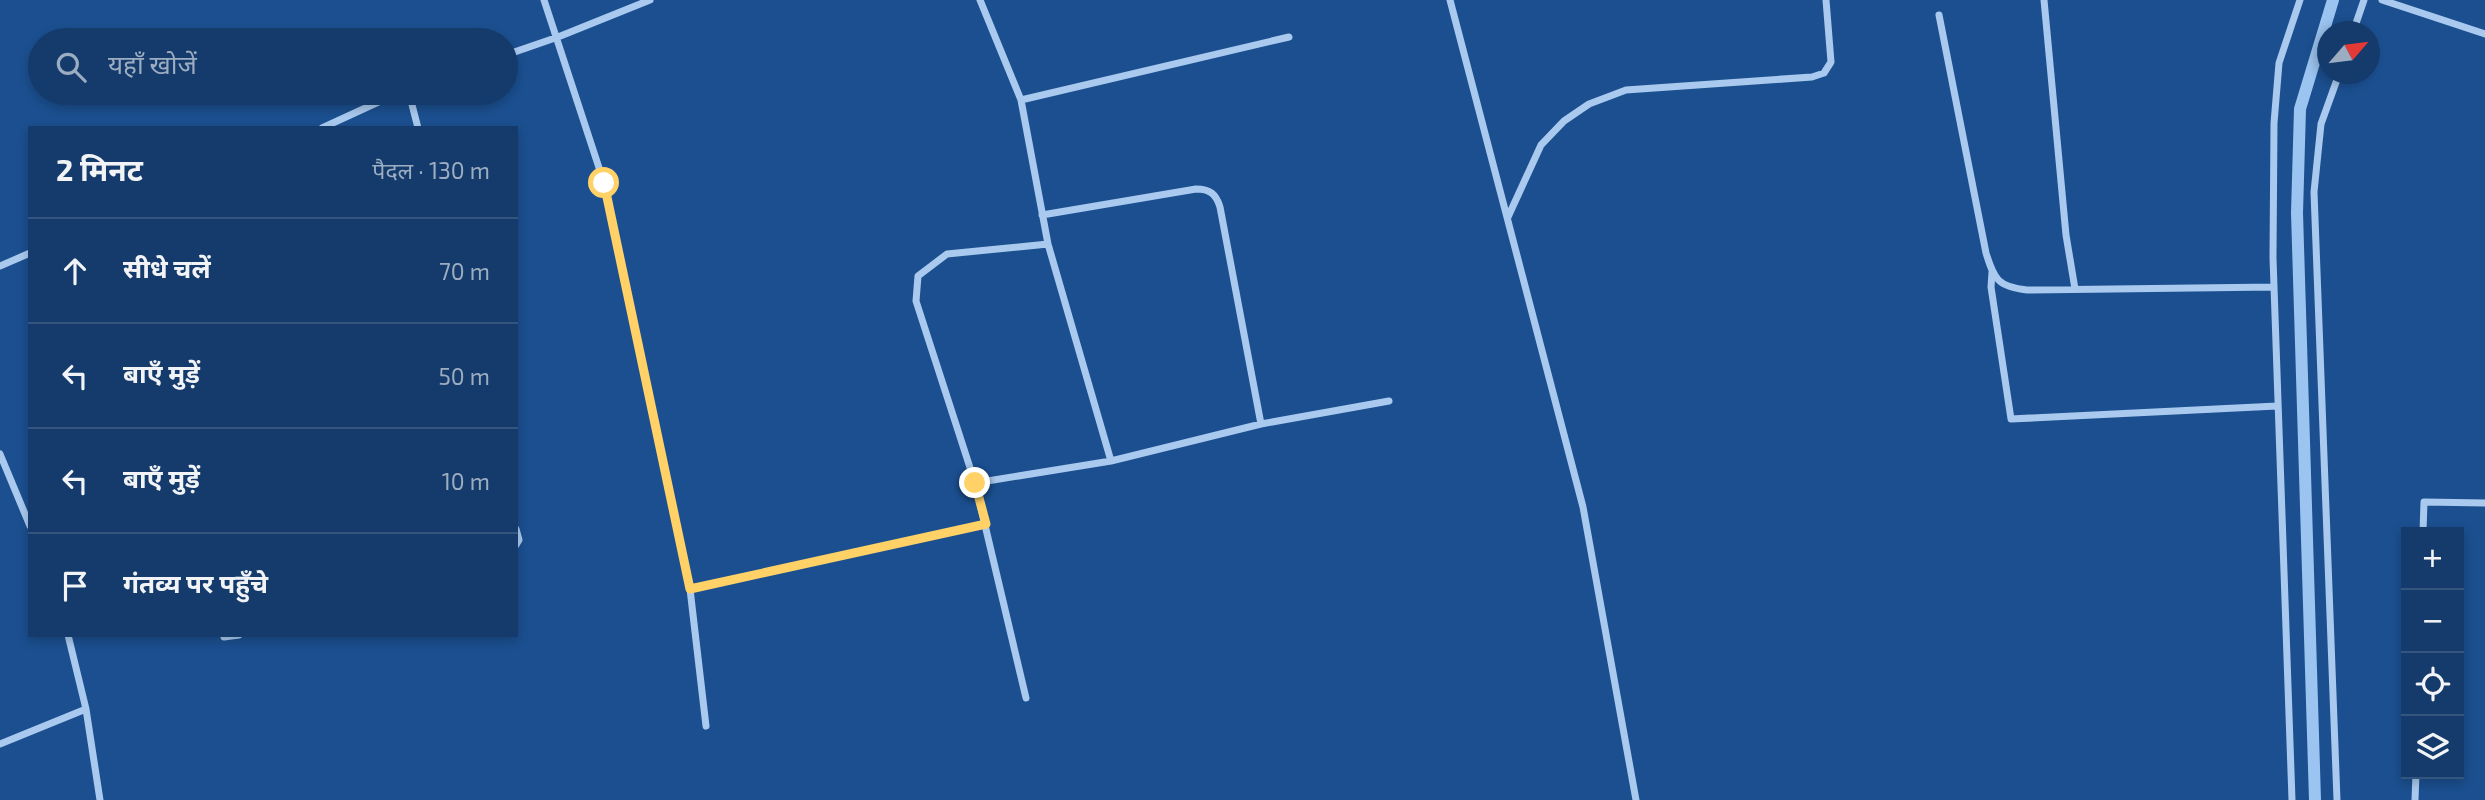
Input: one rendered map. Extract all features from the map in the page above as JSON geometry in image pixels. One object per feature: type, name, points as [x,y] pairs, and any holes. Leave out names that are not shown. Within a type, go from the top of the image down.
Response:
[{"type":"street","points":[[544,0],[604,183],[690,589],[706,726]]},
{"type":"street","points":[[518,51],[650,0]]},
{"type":"street","points":[[980,0],[1021,100],[1048,244],[1111,461]]},
{"type":"street","points":[[1450,0],[1583,507],[1636,800]]},
{"type":"street","points":[[1507,218],[1541,145],[1564,121],[1589,104],[1626,90],[1825,74],[1831,62],[1826,0]]},
{"type":"street","points":[[2044,0],[2066,235],[2075,289]]},
{"type":"street","points":[[2292,800],[2277,406],[2274,123],[2279,62],[2300,0]]},
{"type":"street","points":[[2357,21],[2364,0]]},
{"type":"street","points":[[2382,0],[2485,34]]},
{"type":"street","points":[[1939,15],[1992,272],[1991,286],[2011,419],[2277,406]]},
{"type":"street","points":[[1021,100],[1289,37]]},
{"type":"street","points":[[2335,84],[2321,124],[2314,192],[2337,800]]},
{"type":"street","points":[[326,126],[372,105]]},
{"type":"street","points":[[412,105],[417,126]]},
{"type":"street","points":[[1042,215],[1196,189],[1212,192],[1220,207],[1261,424]]},
{"type":"street","points":[[1026,698],[975,483],[916,301],[918,276],[947,254],[1048,244]]},
{"type":"street","points":[[0,266],[28,254]]},
{"type":"street","points":[[1992,272],[2002,284],[2012,289],[2274,287]]},
{"type":"street","points":[[975,483],[1111,461],[1261,424],[1389,401]]},
{"type":"street","points":[[0,454],[28,521]]},
{"type":"street","points":[[2423,527],[2424,502],[2485,503]]},
{"type":"street","points":[[690,589],[986,524]]},
{"type":"street","points":[[68,637],[86,709],[100,800]]},
{"type":"street","points":[[0,744],[86,709]]},
{"type":"street","points":[[2415,800],[2416,779]]},
{"type":"waterway","points":[[2315,800],[2297,213],[2300,109],[2333,0]]},
{"type":"route","points":[[604,183],[690,589],[986,524],[975,483]]}]
